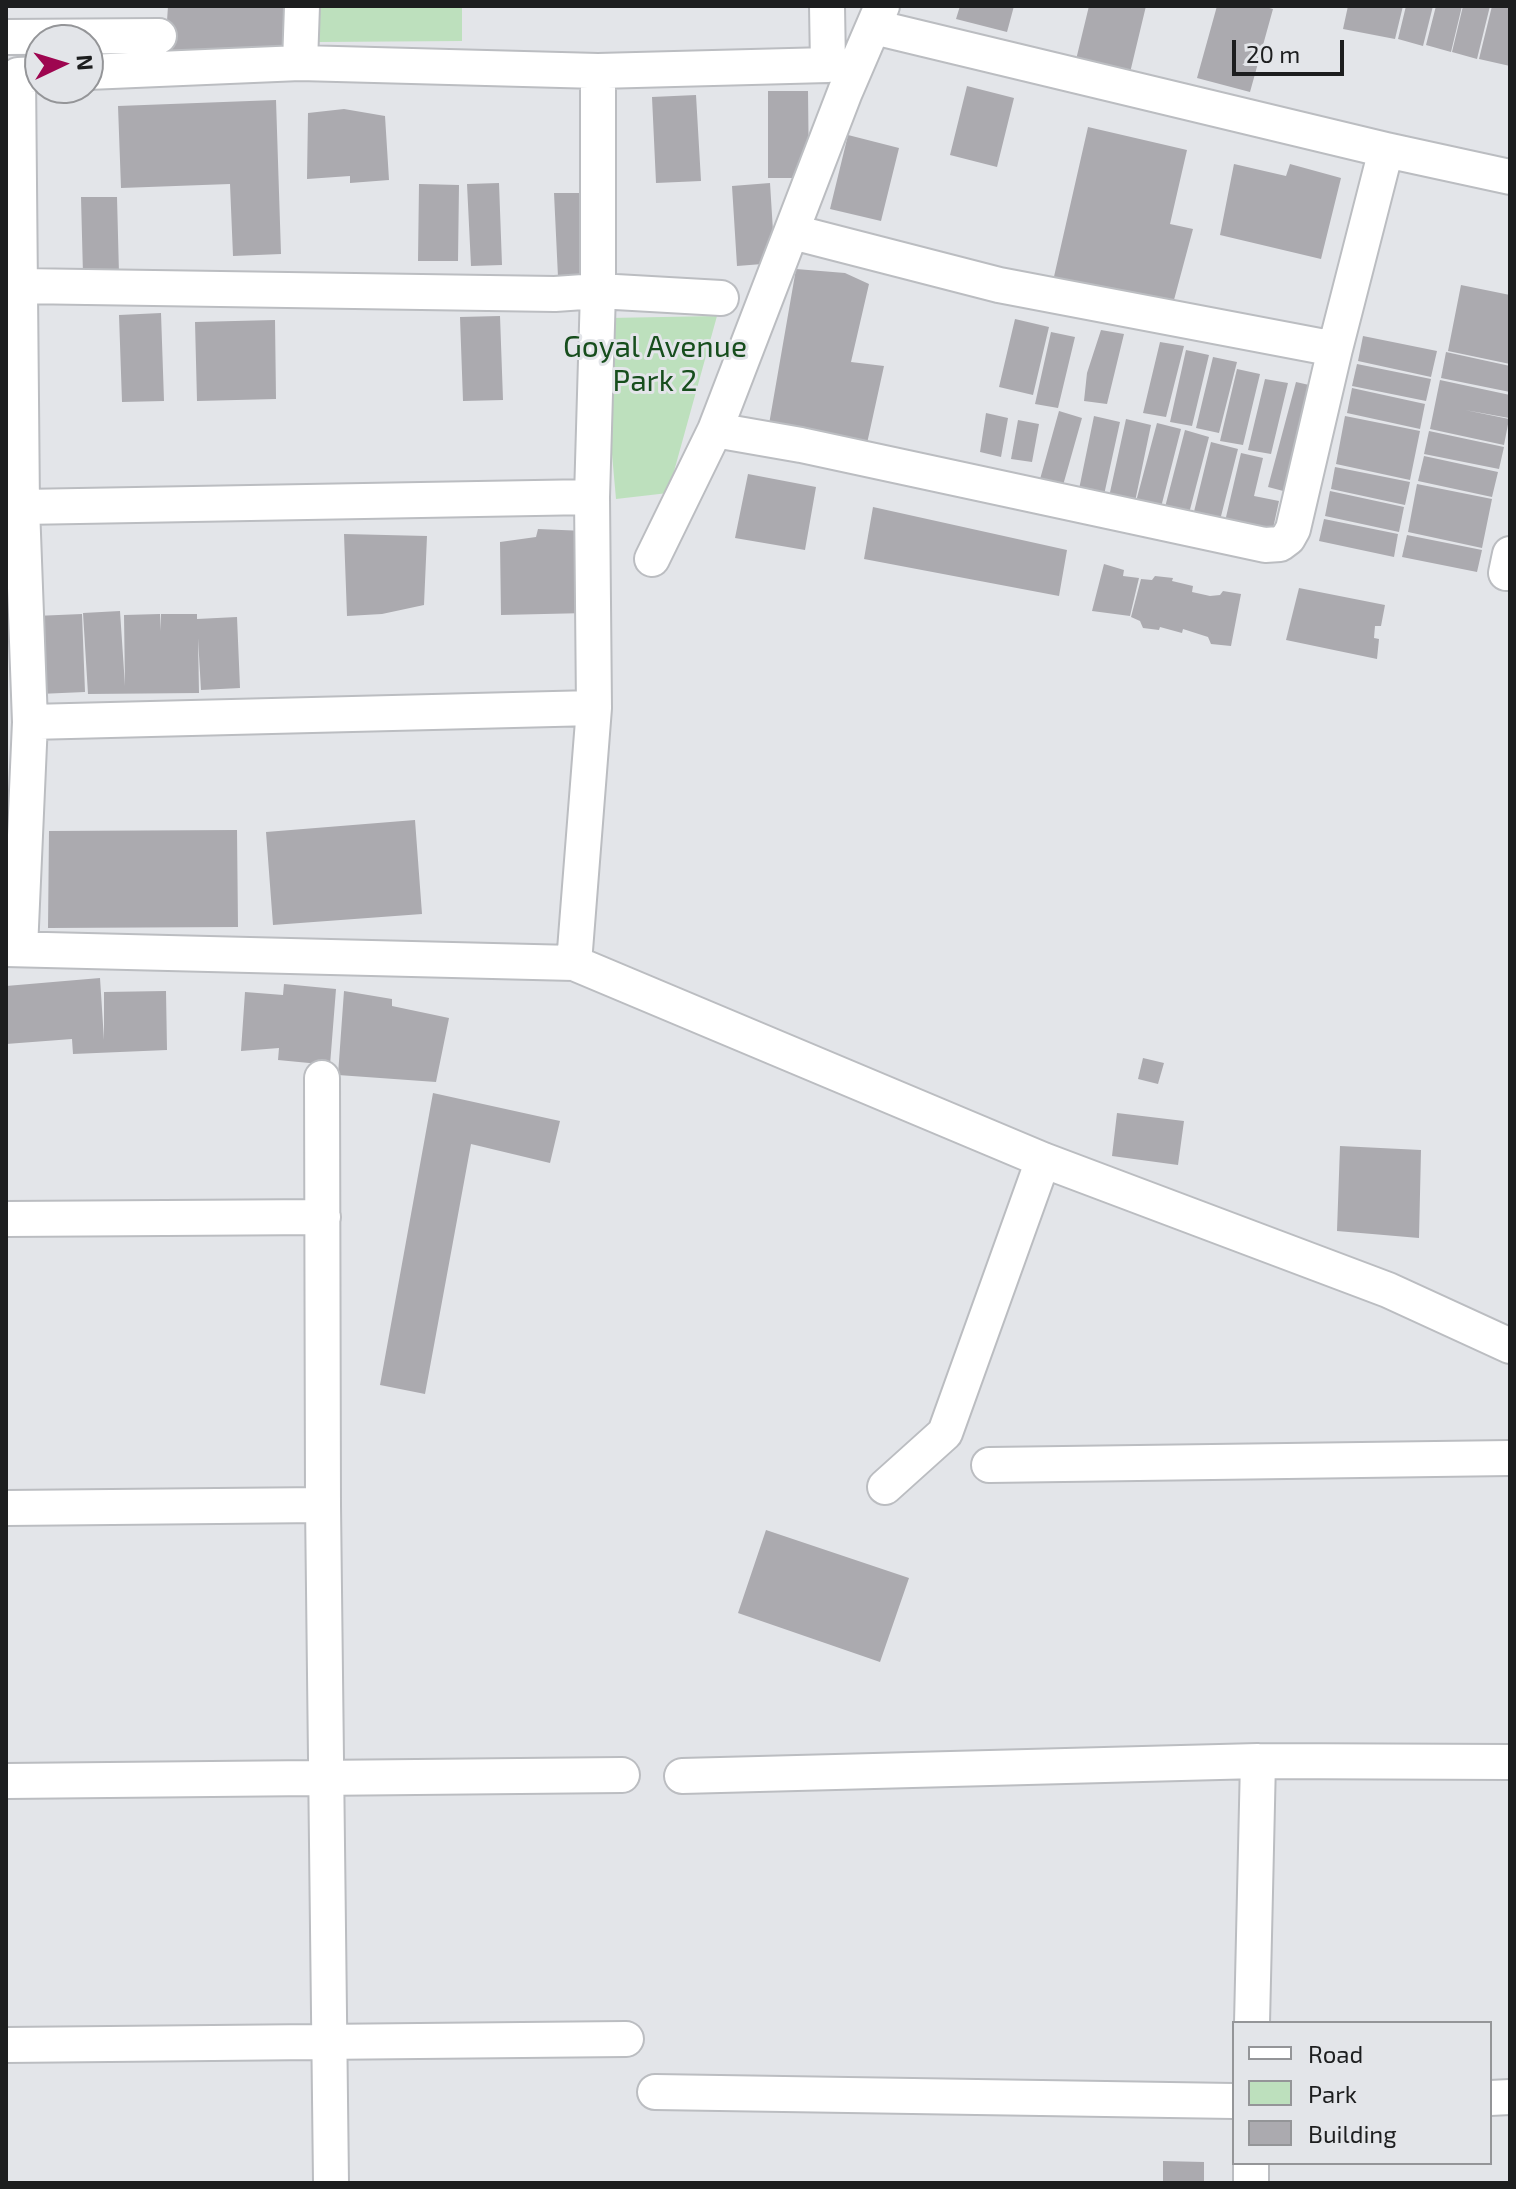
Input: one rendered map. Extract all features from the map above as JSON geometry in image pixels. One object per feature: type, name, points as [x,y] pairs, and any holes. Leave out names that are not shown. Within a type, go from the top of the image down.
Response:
[{"type":"street","points":[[300,63],[302,6]]},
{"type":"street","points":[[104,71],[300,63],[598,71],[828,65],[827,6]]},
{"type":"street","points":[[652,559],[715,430],[845,92],[878,17],[1386,150],[1510,177]]},
{"type":"street","points":[[6,37],[159,36]]},
{"type":"street","points":[[574,963],[594,708],[592,497],[598,291],[598,71]]},
{"type":"street","points":[[24,75],[18,75],[22,507],[30,722],[13,949],[574,963],[1043,1160],[1388,1290],[1510,1346]]},
{"type":"street","points":[[715,430],[801,445],[1265,545],[1280,544],[1293,529],[1386,150]]},
{"type":"street","points":[[793,232],[999,285],[1335,349]]},
{"type":"street","points":[[20,286],[555,294],[598,291],[721,298]]},
{"type":"street","points":[[22,507],[592,497]]},
{"type":"street","points":[[30,722],[594,708]]},
{"type":"street","points":[[322,1078],[323,1505],[331,2183]]},
{"type":"street","points":[[885,1487],[945,1433],[1043,1160]]},
{"type":"street","points":[[6,1219],[323,1217]]},
{"type":"street","points":[[989,1465],[1510,1458]]},
{"type":"street","points":[[6,1508],[323,1505]]},
{"type":"street","points":[[1252,2021],[1258,1761]]},
{"type":"street","points":[[682,1776],[1258,1761],[1510,1762]]},
{"type":"street","points":[[6,1781],[622,1775]]},
{"type":"street","points":[[6,2045],[626,2039]]},
{"type":"street","points":[[655,2092],[1232,2101]]},
{"type":"green space","points":[[320,6],[462,6],[462,41],[317,42]]},
{"type":"green space","name":"Goyal Avenue Park 2","points":[[717,316],[668,493],[616,499],[608,409],[609,318]]},
{"type":"building","points":[[168,6],[284,6],[287,51],[165,51]]},
{"type":"building","points":[[960,6],[1014,6],[1007,32],[956,19]]},
{"type":"building","points":[[1089,6],[1146,6],[1128,81],[1074,68]]},
{"type":"building","points":[[1217,6],[1262,6],[1273,9],[1250,92],[1197,78]]},
{"type":"building","points":[[1348,6],[1403,6],[1395,39],[1343,29]]},
{"type":"building","points":[[1406,6],[1433,6],[1423,46],[1398,39]]},
{"type":"building","points":[[1436,6],[1462,6],[1451,52],[1426,45]]},
{"type":"building","points":[[1463,6],[1490,6],[1477,59],[1452,52]]},
{"type":"building","points":[[1492,6],[1510,6],[1510,66],[1479,59]]},
{"type":"building","points":[[967,86],[1014,98],[997,167],[950,155]]},
{"type":"building","points":[[768,91],[808,91],[809,178],[768,178]]},
{"type":"building","points":[[696,95],[701,181],[656,183],[652,97]]},
{"type":"building","points":[[276,100],[281,254],[233,256],[230,184],[121,188],[118,106]]},
{"type":"building","points":[[344,109],[385,116],[389,180],[350,183],[350,176],[307,179],[308,113]]},
{"type":"building","points":[[1088,127],[1187,150],[1170,224],[1193,229],[1171,311],[1053,281]]},
{"type":"building","points":[[848,135],[899,148],[881,221],[830,209]]},
{"type":"building","points":[[1234,164],[1286,176],[1290,164],[1341,178],[1321,259],[1220,235]]},
{"type":"building","points":[[499,183],[502,265],[471,266],[467,184]]},
{"type":"building","points":[[770,183],[775,263],[737,266],[732,186]]},
{"type":"building","points":[[419,184],[459,185],[458,261],[418,261]]},
{"type":"building","points":[[554,193],[582,193],[587,274],[558,277]]},
{"type":"building","points":[[81,197],[117,197],[119,274],[83,275]]},
{"type":"building","points":[[796,269],[845,273],[869,284],[851,362],[884,366],[866,448],[768,430]]},
{"type":"building","points":[[1461,285],[1510,295],[1510,364],[1448,351]]},
{"type":"building","points":[[161,313],[164,401],[122,402],[119,315]]},
{"type":"building","points":[[500,316],[503,400],[463,401],[460,317]]},
{"type":"building","points":[[1015,319],[1049,327],[1033,395],[999,387]]},
{"type":"building","points":[[275,320],[276,399],[197,401],[195,322]]},
{"type":"building","points":[[1101,330],[1124,334],[1107,404],[1084,401],[1087,373]]},
{"type":"building","points":[[1051,332],[1075,337],[1058,408],[1035,404]]},
{"type":"building","points":[[1363,336],[1437,351],[1431,377],[1358,361]]},
{"type":"building","points":[[1160,342],[1184,346],[1166,417],[1143,413]]},
{"type":"building","points":[[1186,350],[1209,355],[1192,426],[1170,422]]},
{"type":"building","points":[[1446,352],[1510,366],[1510,392],[1441,378]]},
{"type":"building","points":[[1213,357],[1237,362],[1219,433],[1196,428]]},
{"type":"building","points":[[1357,364],[1431,379],[1426,401],[1352,386]]},
{"type":"building","points":[[1237,369],[1260,374],[1243,445],[1220,441]]},
{"type":"building","points":[[1265,379],[1288,383],[1271,454],[1248,450]]},
{"type":"building","points":[[1440,380],[1510,395],[1509,418],[1465,410],[1509,419],[1504,445],[1430,429]]},
{"type":"building","points":[[1296,382],[1318,387],[1291,493],[1268,487]]},
{"type":"building","points":[[1352,388],[1425,404],[1420,429],[1347,413]]},
{"type":"building","points":[[1059,411],[1082,418],[1060,496],[1037,490]]},
{"type":"building","points":[[986,413],[1008,418],[1001,457],[980,452]]},
{"type":"building","points":[[1094,416],[1120,422],[1102,504],[1077,499]]},
{"type":"building","points":[[1345,416],[1420,431],[1410,480],[1336,464]]},
{"type":"building","points":[[1126,419],[1151,425],[1133,511],[1107,506]]},
{"type":"building","points":[[1018,420],[1039,424],[1032,462],[1011,459]]},
{"type":"building","points":[[1157,423],[1181,429],[1159,515],[1134,509]]},
{"type":"building","points":[[1185,430],[1209,437],[1187,521],[1163,515]]},
{"type":"building","points":[[1429,431],[1504,447],[1499,469],[1424,454]]},
{"type":"building","points":[[1211,442],[1238,449],[1217,532],[1191,524]]},
{"type":"building","points":[[1241,453],[1263,458],[1254,496],[1279,501],[1272,533],[1223,530]]},
{"type":"building","points":[[1424,456],[1498,472],[1492,497],[1418,481]]},
{"type":"building","points":[[1335,467],[1410,482],[1405,505],[1331,489]]},
{"type":"building","points":[[748,474],[816,487],[805,550],[735,538]]},
{"type":"building","points":[[1417,484],[1492,499],[1482,548],[1408,532]]},
{"type":"building","points":[[1330,491],[1404,507],[1399,532],[1325,516]]},
{"type":"building","points":[[873,507],[1067,550],[1059,596],[864,559]]},
{"type":"building","points":[[1324,519],[1398,534],[1394,557],[1319,541]]},
{"type":"building","points":[[538,529],[585,531],[587,613],[501,615],[500,542],[536,537]]},
{"type":"building","points":[[344,534],[427,536],[424,605],[382,614],[347,616]]},
{"type":"building","points":[[1407,535],[1482,550],[1477,572],[1402,557]]},
{"type":"building","points":[[1104,564],[1124,570],[1123,576],[1139,578],[1130,616],[1092,611]]},
{"type":"building","points":[[1155,576],[1173,578],[1172,581],[1193,586],[1192,592],[1210,596],[1220,595],[1223,591],[1241,594],[1231,646],[1211,644],[1208,637],[1183,629],[1182,633],[1160,627],[1159,630],[1143,628],[1140,621],[1131,617],[1141,579],[1152,580]]},
{"type":"building","points":[[1299,588],[1385,605],[1381,626],[1375,626],[1374,638],[1379,639],[1377,659],[1286,640]]},
{"type":"building","points":[[120,611],[125,686],[124,615],[160,614],[160,631],[161,614],[197,614],[197,619],[237,617],[240,688],[201,690],[198,638],[199,693],[88,694],[83,613]]},
{"type":"building","points":[[82,614],[85,692],[39,694],[35,616]]},
{"type":"building","points":[[415,820],[422,914],[273,925],[266,832]]},
{"type":"building","points":[[237,830],[238,927],[48,928],[49,831]]},
{"type":"building","points":[[100,978],[104,1040],[104,992],[166,991],[167,1050],[73,1054],[72,1039],[6,1044],[6,986]]},
{"type":"building","points":[[284,984],[336,989],[330,1065],[278,1060],[279,1048],[241,1051],[245,992],[283,995]]},
{"type":"building","points":[[344,991],[392,999],[392,1006],[449,1018],[436,1082],[338,1075]]},
{"type":"building","points":[[1143,1058],[1164,1063],[1158,1084],[1138,1079]]},
{"type":"building","points":[[433,1093],[560,1121],[550,1163],[471,1144],[425,1394],[380,1385]]},
{"type":"building","points":[[1117,1113],[1184,1121],[1178,1165],[1112,1156]]},
{"type":"building","points":[[1340,1146],[1421,1150],[1419,1238],[1337,1231]]},
{"type":"building","points":[[766,1530],[909,1578],[880,1662],[738,1613]]},
{"type":"building","points":[[1163,2161],[1204,2162],[1204,2183],[1163,2183]]}]
